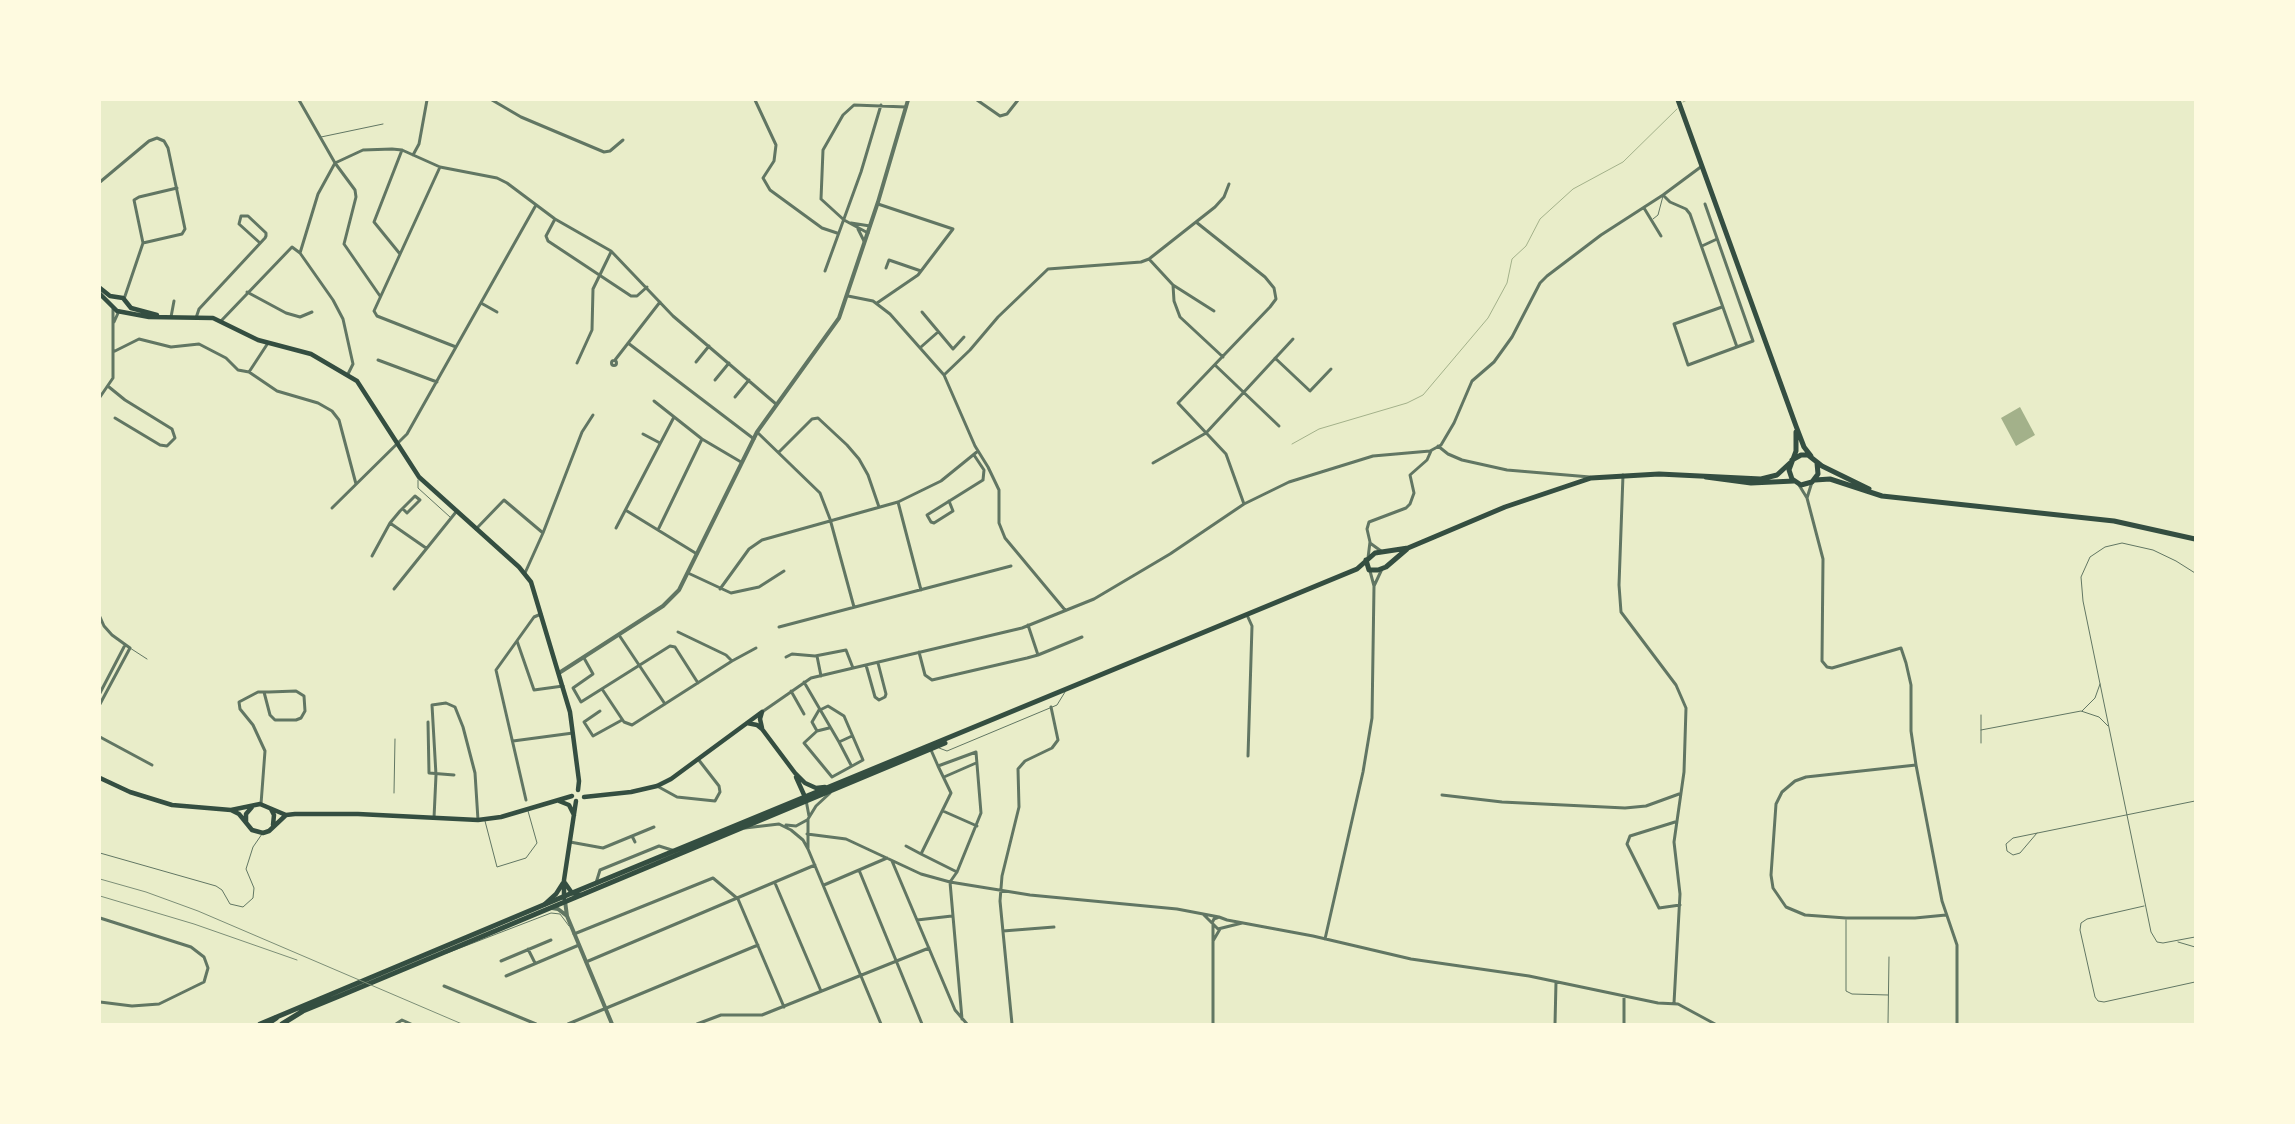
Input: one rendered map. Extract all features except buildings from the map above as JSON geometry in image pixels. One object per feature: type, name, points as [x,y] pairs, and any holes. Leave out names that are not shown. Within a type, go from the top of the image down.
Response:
[{"type":"highway","points":[[267,1024],[276,1018]]},
{"type":"main road","points":[[1678,100],[1804,447],[1816,461],[1837,474],[1865,488],[1891,496]]},
{"type":"main road","points":[[100,288],[115,298],[125,301],[135,309],[163,317]]},
{"type":"main road","points":[[100,294],[112,308],[149,317],[213,318],[268,343],[303,350],[348,374],[362,387],[419,477],[525,573],[533,587],[563,686],[574,733],[579,781],[578,790],[572,796],[528,809],[478,820],[358,814],[286,815],[268,806],[258,805],[231,810],[194,809],[165,804],[130,792],[100,778]]},
{"type":"main road","points":[[112,308],[115,298]]},
{"type":"main road","points":[[121,311],[125,301]]},
{"type":"main road","points":[[1796,426],[1796,450],[1789,473],[1796,482]]},
{"type":"main road","points":[[564,899],[572,893],[596,883],[806,799],[1357,569],[1367,558],[1383,552],[1408,548],[1549,490],[1593,478],[1622,474],[1761,479],[1777,475],[1801,455],[1811,456]]},
{"type":"main road","points":[[1814,481],[1819,471],[1816,461]]},
{"type":"main road","points":[[1701,476],[1751,483],[1796,482],[1806,485],[1814,481],[1830,479],[1871,494],[2114,521],[2195,539]]},
{"type":"main road","points":[[1357,569],[1382,569],[1408,548]]},
{"type":"main road","points":[[1383,552],[1389,556],[1389,564]]},
{"type":"main road","points":[[1367,558],[1370,570]]},
{"type":"main road","points":[[576,801],[582,800],[584,797],[631,792],[658,786],[671,779],[762,712]]},
{"type":"main road","points":[[762,712],[760,719],[762,729]]},
{"type":"main road","points":[[746,723],[757,725],[762,729],[795,773],[810,786],[816,788],[832,788],[933,749],[977,728]]},
{"type":"main road","points":[[795,773],[806,799]]},
{"type":"main road","points":[[578,790],[582,791],[584,797]]},
{"type":"main road","points":[[564,899],[564,880],[576,801],[572,796]]},
{"type":"main road","points":[[260,1024],[335,991],[546,906],[581,895],[740,830],[806,799]]},
{"type":"main road","points":[[558,800],[569,804],[574,817]]},
{"type":"main road","points":[[247,824],[246,814],[258,805]]},
{"type":"main road","points":[[268,806],[274,815],[272,827]]},
{"type":"main road","points":[[231,810],[239,814],[255,832],[263,833],[286,815]]},
{"type":"main road","points":[[564,880],[572,893],[581,895]]},
{"type":"main road","points":[[282,1024],[303,1011],[439,954],[546,906],[564,880]]},
{"type":"street","points":[[299,100],[335,163],[356,193],[344,244],[380,296]]},
{"type":"street","points":[[413,155],[419,144],[427,100]]},
{"type":"street","points":[[492,100],[520,117],[604,152],[610,151],[623,140]]},
{"type":"street","points":[[755,100],[776,146],[774,161],[763,178],[770,190],[822,228],[837,233]]},
{"type":"street","points":[[559,673],[672,599],[688,574],[757,432],[839,318],[878,204],[908,100]]},
{"type":"street","points":[[978,100],[1000,116],[1007,114],[1018,100]]},
{"type":"street","points":[[868,233],[844,220],[821,199],[823,150],[848,108],[854,105],[906,107]]},
{"type":"street","points":[[825,271],[837,233],[844,220],[881,105]]},
{"type":"street","points":[[100,182],[149,141],[157,138],[164,140],[177,188],[185,231],[143,243]]},
{"type":"street","points":[[300,253],[318,194],[335,163],[363,150],[402,150],[440,167],[497,178],[555,219],[611,251],[674,316],[776,404]]},
{"type":"street","points":[[400,254],[374,222],[402,150]]},
{"type":"street","points":[[762,712],[804,682],[821,676],[1028,625],[1094,599],[1162,559],[1244,504],[1289,482],[1373,456],[1431,450],[1438,446],[1454,423],[1472,381],[1494,362],[1507,343],[1540,284],[1558,266],[1601,235],[1663,195],[1702,166]]},
{"type":"street","points":[[440,167],[374,311],[377,316],[456,347]]},
{"type":"street","points":[[944,375],[970,350],[998,317],[1048,269],[1141,262],[1149,259],[1218,204],[1224,197],[1229,184]]},
{"type":"street","points":[[125,301],[126,289],[143,243],[135,199],[177,188]]},
{"type":"street","points":[[1663,195],[1670,202],[1688,211],[1737,347]]},
{"type":"street","points":[[332,508],[410,429],[536,204]]},
{"type":"street","points":[[877,303],[921,271],[953,229],[878,204]]},
{"type":"street","points":[[1705,204],[1753,341],[1688,365],[1674,324],[1722,306]]},
{"type":"street","points":[[1644,208],[1661,236]]},
{"type":"street","points":[[196,318],[199,309],[266,238],[266,233],[248,216],[241,216],[239,224],[260,243]]},
{"type":"street","points":[[555,219],[546,239],[634,297],[647,287]]},
{"type":"street","points":[[1196,222],[1265,277],[1274,288],[1276,299],[1270,308],[1178,403],[1226,454],[1244,504]]},
{"type":"street","points":[[849,223],[870,226]]},
{"type":"street","points":[[858,228],[865,243]]},
{"type":"street","points":[[1702,246],[1717,239]]},
{"type":"street","points":[[221,321],[289,248],[300,253],[333,300],[344,322],[353,364],[348,374]]},
{"type":"street","points":[[577,364],[592,330],[593,289],[611,251]]},
{"type":"street","points":[[1149,259],[1173,285],[1214,312]]},
{"type":"street","points":[[886,268],[890,260],[921,271]]},
{"type":"street","points":[[1173,285],[1174,301],[1180,317],[1223,357]]},
{"type":"street","points":[[115,298],[126,289]]},
{"type":"street","points":[[247,292],[286,313],[300,317],[312,312]]},
{"type":"street","points":[[848,296],[877,303],[921,347],[944,375],[978,451],[988,467],[998,490],[999,523],[1005,538],[1065,610]]},
{"type":"street","points":[[171,318],[174,301]]},
{"type":"street","points":[[615,360],[660,302]]},
{"type":"street","points":[[481,303],[497,312]]},
{"type":"street","points":[[100,397],[109,387],[113,378],[112,308]]},
{"type":"street","points":[[113,325],[121,311]]},
{"type":"street","points":[[922,312],[953,349],[964,337]]},
{"type":"street","points":[[921,347],[938,332]]},
{"type":"street","points":[[113,352],[139,339],[171,347],[199,344],[226,358],[240,371],[249,372],[277,391],[318,404],[332,411],[338,420],[356,484]]},
{"type":"street","points":[[1153,463],[1206,433],[1293,339]]},
{"type":"street","points":[[249,372],[268,343]]},
{"type":"street","points":[[628,343],[754,439]]},
{"type":"street","points":[[696,362],[709,346]]},
{"type":"street","points":[[1276,358],[1310,391],[1331,369]]},
{"type":"street","points":[[378,360],[437,382]]},
{"type":"street","points":[[715,380],[729,363]]},
{"type":"street","points":[[1215,365],[1279,426]]},
{"type":"street","points":[[735,397],[749,380]]},
{"type":"street","points":[[109,387],[125,400],[172,429],[175,438],[167,446],[160,445],[115,418]]},
{"type":"street","points":[[654,401],[702,440],[741,462]]},
{"type":"street","points":[[525,573],[543,533],[582,432],[593,415]]},
{"type":"street","points":[[616,528],[674,417]]},
{"type":"street","points":[[779,452],[812,419],[818,418],[848,445],[859,459],[868,475],[879,507]]},
{"type":"street","points":[[757,432],[818,489],[830,520],[854,607]]},
{"type":"street","points":[[643,434],[660,444]]},
{"type":"street","points":[[658,530],[702,440]]},
{"type":"street","points":[[1438,446],[1448,454],[1462,460],[1507,470],[1593,478]]},
{"type":"street","points":[[1367,558],[1370,542],[1367,529],[1369,522],[1410,504],[1414,493],[1410,475],[1427,460],[1431,450]]},
{"type":"street","points":[[720,589],[746,553],[758,542],[770,536],[898,502],[941,481],[978,451]]},
{"type":"street","points":[[950,501],[953,511],[934,523],[931,522],[927,515],[983,479],[984,470],[974,455]]},
{"type":"street","points":[[1622,474],[1619,585],[1621,612],[1676,685],[1683,698],[1687,724],[1684,772],[1675,822],[1674,859],[1680,905],[1674,1003]]},
{"type":"street","points":[[1807,498],[1814,481]]},
{"type":"street","points":[[1796,482],[1807,498],[1824,569],[1822,661],[1827,667],[1832,668],[1901,648],[1911,685],[1911,731],[1916,766],[1946,916],[1957,945],[1957,1024]]},
{"type":"street","points":[[372,556],[390,523],[415,496],[420,500],[407,513],[403,509]]},
{"type":"street","points":[[475,529],[504,500],[543,533]]},
{"type":"street","points":[[898,502],[921,590]]},
{"type":"street","points":[[626,511],[697,554]]},
{"type":"street","points":[[394,589],[456,512]]},
{"type":"street","points":[[390,523],[426,548]]},
{"type":"street","points":[[1370,542],[1383,552]]},
{"type":"street","points":[[779,627],[1011,566]]},
{"type":"street","points":[[1374,586],[1382,569]]},
{"type":"street","points":[[1325,938],[1363,772],[1372,718],[1374,586],[1370,570]]},
{"type":"street","points":[[688,574],[732,593],[759,587],[784,571]]},
{"type":"street","points":[[526,800],[496,670],[534,617],[541,614]]},
{"type":"street","points":[[1247,615],[1252,626],[1248,756]]},
{"type":"street","points":[[100,617],[104,626],[130,648],[100,704]]},
{"type":"street","points":[[1028,625],[1038,655]]},
{"type":"street","points":[[678,632],[726,655],[732,661]]},
{"type":"street","points":[[619,634],[665,704]]},
{"type":"street","points":[[919,652],[926,676],[932,680],[1038,655],[1082,637]]},
{"type":"street","points":[[516,641],[534,690],[563,686]]},
{"type":"street","points":[[100,693],[125,645]]},
{"type":"street","points":[[584,658],[593,674],[573,687],[581,702],[672,646],[698,683]]},
{"type":"street","points":[[602,689],[622,720],[628,725],[632,725],[732,661],[756,648]]},
{"type":"street","points":[[786,657],[795,654],[817,656],[846,650],[853,668]]},
{"type":"street","points":[[817,656],[821,676]]},
{"type":"street","points":[[866,665],[875,698],[879,700],[885,698],[886,694],[878,662]]},
{"type":"street","points":[[804,682],[851,765]]},
{"type":"street","points":[[791,691],[804,714]]},
{"type":"street","points":[[258,805],[265,751],[253,726],[238,705],[241,699],[264,692],[300,692],[305,700],[304,715],[296,720],[275,720],[270,715],[264,692]]},
{"type":"street","points":[[434,819],[436,775],[432,705],[450,703],[456,707],[475,773],[478,820]]},
{"type":"street","points":[[817,731],[812,722],[820,710],[828,706],[844,716],[863,760],[832,777],[804,743],[817,731],[829,728]]},
{"type":"street","points":[[1012,1024],[1001,890],[1006,855],[1019,807],[1018,768],[1025,761],[1052,748],[1058,740],[1051,707]]},
{"type":"street","points":[[600,711],[584,722],[591,735],[596,736],[622,720]]},
{"type":"street","points":[[428,722],[429,773],[454,775]]},
{"type":"street","points":[[513,741],[574,733]]},
{"type":"street","points":[[839,742],[852,736]]},
{"type":"street","points":[[100,737],[152,765]]},
{"type":"street","points":[[921,854],[951,793],[938,766],[933,749]]},
{"type":"street","points":[[938,766],[976,752],[981,814],[957,872],[950,882],[962,1019]]},
{"type":"street","points":[[658,786],[677,797],[715,801],[720,792],[719,786],[698,759]]},
{"type":"street","points":[[944,777],[976,763]]},
{"type":"street","points":[[1916,766],[1806,777],[1795,781],[1782,792],[1776,804],[1771,875],[1773,888],[1786,906],[1805,915],[1846,918],[1946,916]]},
{"type":"street","points":[[740,830],[766,824],[796,826],[808,818],[832,788]]},
{"type":"street","points":[[1442,796],[1502,802],[1625,808],[1646,806],[1680,794]]},
{"type":"street","points":[[806,799],[808,849]]},
{"type":"street","points":[[943,811],[976,826]]},
{"type":"street","points":[[1675,822],[1630,836],[1627,844],[1658,908],[1680,905]]},
{"type":"street","points":[[784,825],[797,834],[808,849],[881,1024]]},
{"type":"street","points":[[570,842],[603,848],[654,827]]},
{"type":"street","points":[[807,834],[846,839],[921,874],[950,882],[1001,890],[1200,913],[1242,923],[1325,938],[1411,959],[1478,968],[1659,1003],[1674,1003],[1687,1007],[1715,1024]]},
{"type":"street","points":[[632,836],[635,842]]},
{"type":"street","points":[[596,883],[600,870],[639,852],[659,846],[675,851]]},
{"type":"street","points":[[906,846],[957,872]]},
{"type":"street","points":[[823,885],[887,858]]},
{"type":"street","points":[[892,860],[955,1010],[967,1024]]},
{"type":"street","points":[[586,962],[815,865]]},
{"type":"street","points":[[859,870],[922,1024]]},
{"type":"street","points":[[574,934],[713,878],[738,899],[784,1007]]},
{"type":"street","points":[[775,882],[821,991]]},
{"type":"street","points":[[564,899],[571,927],[612,1024]]},
{"type":"street","points":[[546,906],[558,909],[567,916]]},
{"type":"street","points":[[1200,913],[1216,928],[1242,923]]},
{"type":"street","points":[[918,920],[952,916]]},
{"type":"street","points":[[1214,1024],[1212,924],[1214,919],[1220,917]]},
{"type":"street","points":[[1212,944],[1224,923],[1220,917]]},
{"type":"street","points":[[100,918],[192,947],[204,957],[208,968],[204,982],[159,1004],[132,1006],[100,1002]]},
{"type":"street","points":[[1003,931],[1054,927]]},
{"type":"street","points":[[502,960],[550,940]]},
{"type":"street","points":[[506,976],[579,945]]},
{"type":"street","points":[[568,1024],[758,945]]},
{"type":"street","points":[[697,1024],[725,1015],[759,1016],[929,948]]},
{"type":"street","points":[[528,949],[536,963]]},
{"type":"street","points":[[1555,1024],[1556,982]]},
{"type":"street","points":[[444,986],[536,1024]]},
{"type":"street","points":[[1624,996],[1624,1024]]},
{"type":"street","points":[[396,1024],[402,1020],[411,1024]]},
{"type":"lane","points":[[321,137],[383,124]]},
{"type":"lane","points":[[1652,221],[1658,215],[1663,195]]},
{"type":"lane","points":[[419,477],[418,488],[450,518]]},
{"type":"lane","points":[[2195,573],[2168,557],[2134,544],[2110,544],[2090,557],[2081,577],[2081,590],[2153,939],[2163,943],[2195,937]]},
{"type":"lane","points":[[130,648],[146,659]]},
{"type":"lane","points":[[2081,711],[2095,698],[2100,684]]},
{"type":"lane","points":[[933,749],[947,751],[1057,705],[1065,691]]},
{"type":"lane","points":[[1981,730],[2081,711],[2090,712],[2100,717],[2109,726]]},
{"type":"lane","points":[[1981,715],[1981,743]]},
{"type":"lane","points":[[394,793],[396,739]]},
{"type":"lane","points":[[2037,833],[2018,855],[2013,855],[2007,851],[2006,844],[2010,839],[2037,833],[2195,801]]},
{"type":"lane","points":[[484,820],[498,867],[526,858],[537,843],[528,809]]},
{"type":"lane","points":[[100,853],[216,886],[222,890],[230,904],[238,908],[248,905],[254,898],[254,888],[246,869],[253,847],[263,833]]},
{"type":"lane","points":[[2145,906],[2087,919],[2081,923],[2080,930],[2095,997],[2098,1001],[2104,1002],[2195,982]]},
{"type":"lane","points":[[439,954],[453,953],[551,913],[560,914],[565,923],[571,927]]},
{"type":"lane","points":[[1846,918],[1846,991],[1852,994],[1888,995]]},
{"type":"lane","points":[[2174,941],[2195,947]]},
{"type":"lane","points":[[1888,1024],[1889,957]]},
{"type":"shaded area","points":[[2020,407],[2035,435],[2016,446],[2001,418]]},
{"type":"waterway","points":[[1683,102],[1687,100]]},
{"type":"waterway","points":[[1292,444],[1319,429],[1407,403],[1423,395],[1488,318],[1507,283],[1512,259],[1526,246],[1540,219],[1573,189],[1623,162],[1677,109]]},
{"type":"railway","points":[[100,879],[146,892],[198,911],[462,1024]]},
{"type":"railway","points":[[100,896],[194,924],[297,960]]}]
